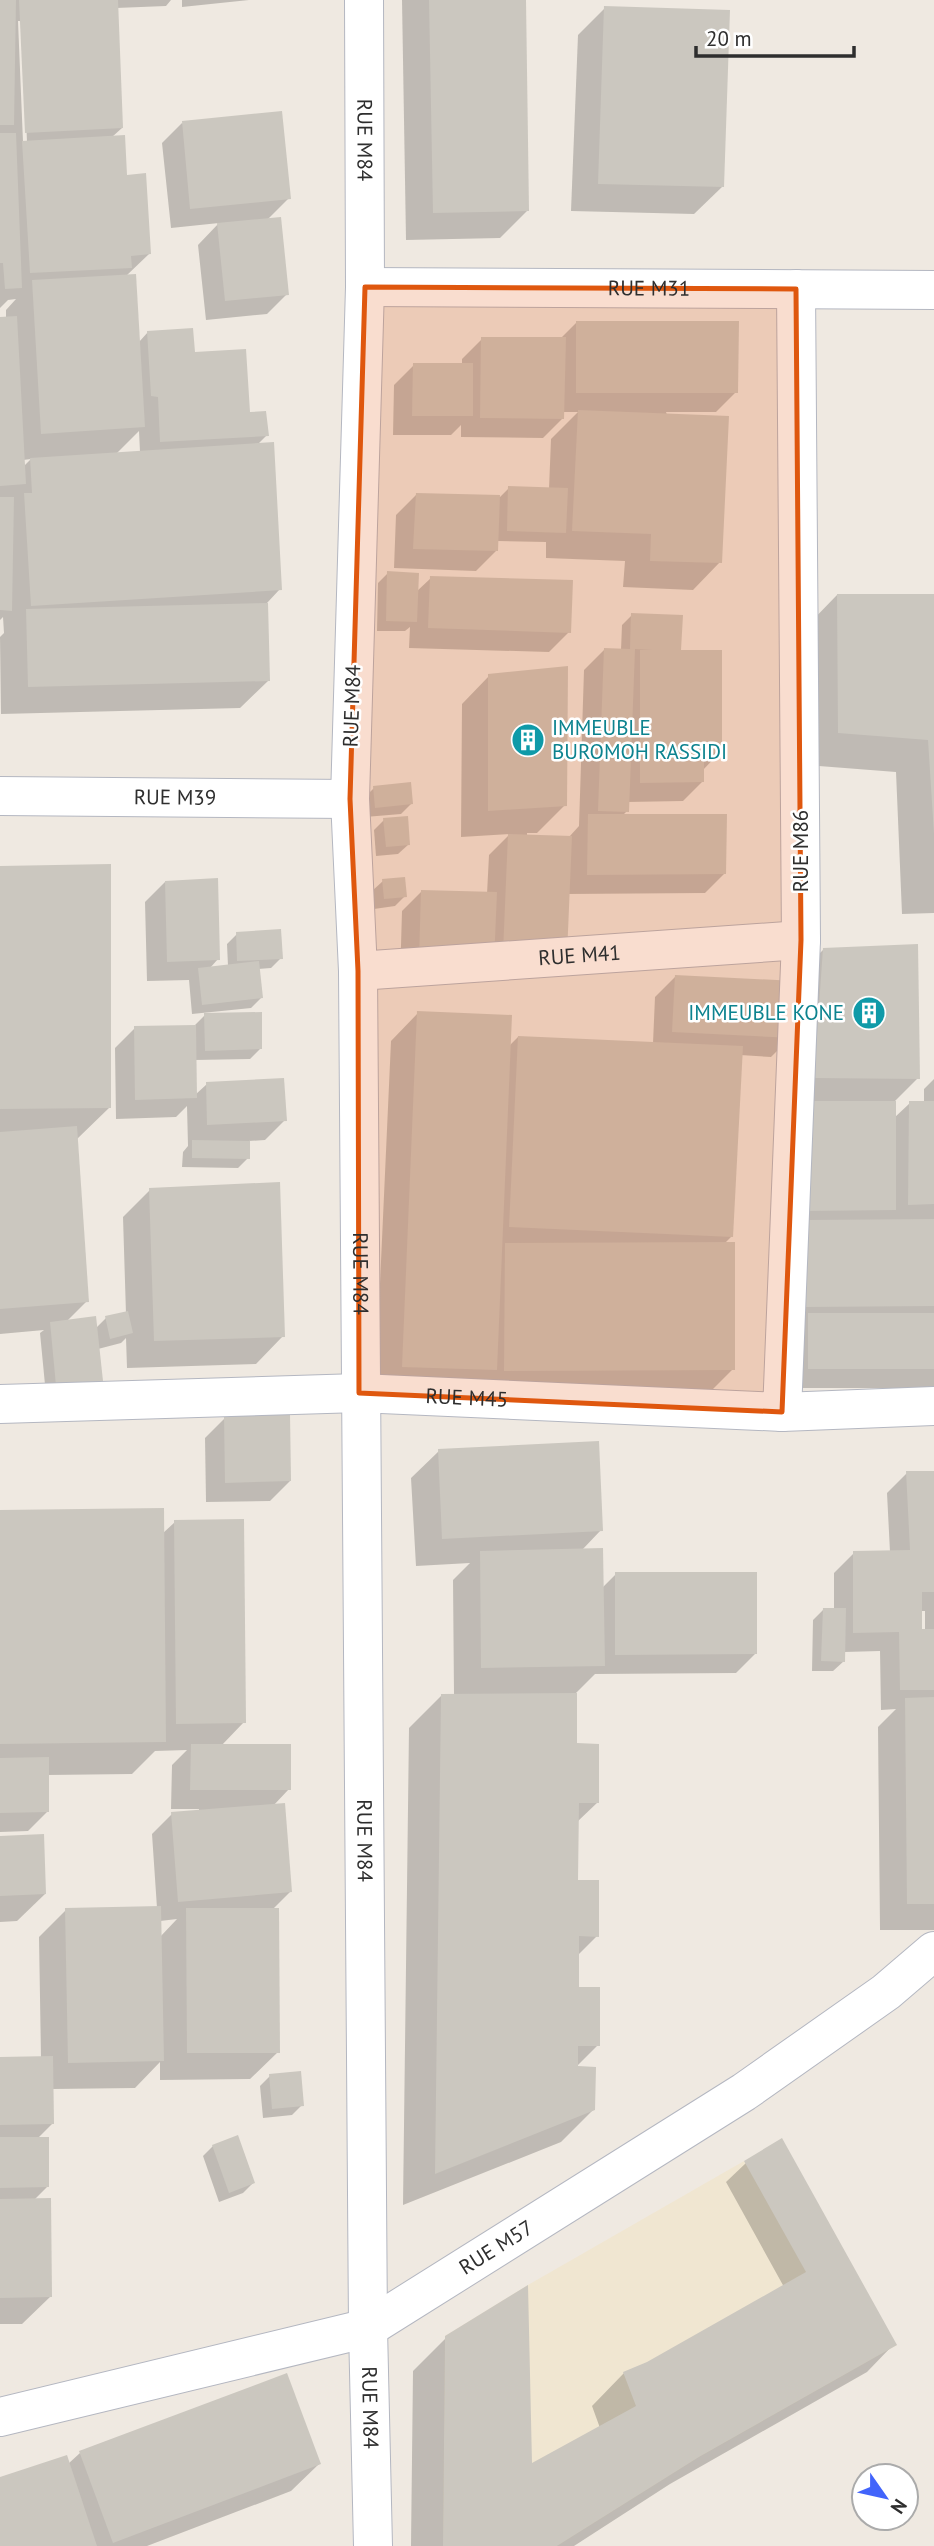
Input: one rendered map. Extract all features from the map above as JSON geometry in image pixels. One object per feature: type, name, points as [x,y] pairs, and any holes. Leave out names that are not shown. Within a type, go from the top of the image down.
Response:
[{"type":"street","name":"RUE M84","points":[[364,0],[365,287],[350,799],[358,971],[359,1394],[368,2328],[373,2546]]},
{"type":"street","name":"RUE M31","points":[[365,287],[934,290]]},
{"type":"street","name":"RUE M86","points":[[782,1412],[801,940],[796,289]]},
{"type":"street","name":"RUE M39","points":[[0,796],[350,799]]},
{"type":"street","name":"RUE M41","points":[[358,971],[801,940]]},
{"type":"street","name":"RUE M45","points":[[0,1404],[359,1394],[782,1412],[934,1406]]},
{"type":"street","name":"RUE M57","points":[[0,2417],[368,2328],[744,2092],[886,1992],[934,1951]]},
{"type":"highlighted area","points":[[365,287],[796,289],[801,940],[782,1412],[359,1393],[358,971],[350,799]]},
{"type":"shaded area","points":[[744,2161],[897,2345],[699,2457],[557,2546],[443,2546],[445,2336]]},
{"type":"building","points":[[0,0],[16,0],[14,125],[0,125]]},
{"type":"building","points":[[19,0],[118,0],[123,128],[25,133]]},
{"type":"building","points":[[429,0],[526,0],[529,211],[433,213]]},
{"type":"building","points":[[604,6],[730,10],[724,187],[598,184]]},
{"type":"building","points":[[282,111],[291,199],[190,209],[182,121]]},
{"type":"building","points":[[0,133],[16,133],[22,288],[5,289],[3,263],[0,263]]},
{"type":"building","points":[[125,135],[127,175],[146,173],[151,254],[131,256],[132,268],[30,273],[22,141]]},
{"type":"building","points":[[281,217],[289,295],[225,301],[217,223]]},
{"type":"building","points":[[136,274],[145,427],[41,434],[32,280]]},
{"type":"building","points":[[17,316],[26,484],[0,486],[0,317]]},
{"type":"building","points":[[576,321],[739,321],[738,393],[576,393]]},
{"type":"building","points":[[193,328],[195,352],[246,349],[250,412],[266,411],[269,436],[160,442],[158,397],[151,396],[147,331]]},
{"type":"building","points":[[481,337],[566,337],[564,419],[480,418]]},
{"type":"building","points":[[413,363],[473,363],[473,416],[412,416]]},
{"type":"building","points":[[578,410],[729,416],[722,563],[650,561],[651,534],[572,531]]},
{"type":"building","points":[[274,442],[282,590],[31,606],[24,493],[32,493],[30,458]]},
{"type":"building","points":[[508,486],[568,488],[566,533],[507,531]]},
{"type":"building","points":[[416,493],[500,495],[498,551],[413,549]]},
{"type":"building","points":[[0,497],[14,497],[12,611],[0,610]]},
{"type":"building","points":[[387,571],[419,573],[417,622],[386,621]]},
{"type":"building","points":[[430,576],[573,580],[571,633],[428,628]]},
{"type":"building","points":[[837,594],[934,594],[934,834],[928,740],[838,733]]},
{"type":"building","points":[[268,603],[270,681],[28,687],[26,609]]},
{"type":"building","points":[[631,613],[683,615],[681,650],[722,650],[722,752],[704,753],[704,782],[640,783],[640,650],[652,650],[635,649],[629,812],[598,811],[604,648],[630,649]]},
{"type":"building","name":"IMMEUBLE BUROMOH RASSIDI","points":[[568,666],[567,806],[488,811],[488,674]]},
{"type":"building","points":[[411,782],[413,804],[375,808],[373,786]]},
{"type":"building","points":[[588,814],[727,814],[726,874],[587,875]]},
{"type":"building","points":[[408,816],[410,845],[386,847],[383,818]]},
{"type":"building","points":[[508,834],[572,836],[567,955],[503,953]]},
{"type":"building","points":[[111,864],[111,1108],[0,1109],[0,866]]},
{"type":"building","points":[[405,877],[407,897],[384,899],[382,879]]},
{"type":"building","points":[[218,878],[220,960],[167,962],[165,881]]},
{"type":"building","points":[[421,890],[497,892],[494,962],[419,960]]},
{"type":"building","points":[[281,929],[283,959],[237,961],[236,932]]},
{"type":"building","name":"IMMEUBLE KONE","points":[[918,944],[920,1079],[814,1078],[823,948]]},
{"type":"building","points":[[259,961],[263,998],[202,1005],[198,968]]},
{"type":"building","points":[[675,975],[796,981],[793,1038],[672,1032]]},
{"type":"building","points":[[417,1011],[512,1015],[497,1370],[402,1367]]},
{"type":"building","points":[[262,1012],[262,1049],[205,1051],[204,1013]]},
{"type":"building","points":[[196,1025],[197,1098],[135,1100],[134,1026]]},
{"type":"building","points":[[518,1036],[743,1046],[733,1237],[509,1227]]},
{"type":"building","points":[[284,1078],[287,1121],[207,1125],[206,1082]]},
{"type":"building","points":[[805,1101],[896,1101],[896,1210],[805,1211]]},
{"type":"building","points":[[909,1101],[934,1101],[934,1204],[908,1205]]},
{"type":"building","points":[[77,1126],[89,1302],[0,1309],[0,1132]]},
{"type":"building","points":[[192,1140],[250,1141],[250,1159],[192,1158]]},
{"type":"building","points":[[280,1182],[285,1337],[154,1341],[149,1188]]},
{"type":"building","points":[[934,1219],[934,1306],[806,1307],[806,1220]]},
{"type":"building","points":[[735,1242],[735,1370],[504,1371],[505,1243]]},
{"type":"building","points":[[128,1311],[133,1333],[110,1339],[105,1316]]},
{"type":"building","points":[[808,1313],[934,1313],[934,1369],[808,1369]]},
{"type":"building","points":[[96,1316],[103,1381],[56,1386],[50,1322]]},
{"type":"building","points":[[290,1414],[291,1481],[225,1483],[224,1416]]},
{"type":"building","points":[[599,1441],[603,1531],[442,1539],[438,1449]]},
{"type":"building","points":[[906,1471],[934,1471],[934,1592],[922,1592],[922,1629],[934,1629],[934,1690],[900,1690],[899,1632],[853,1633],[853,1551],[910,1550]]},
{"type":"building","points":[[164,1508],[166,1742],[0,1744],[0,1510]]},
{"type":"building","points":[[244,1519],[246,1723],[176,1724],[174,1520]]},
{"type":"building","points":[[603,1548],[605,1666],[481,1668],[480,1551]]},
{"type":"building","points":[[615,1572],[757,1572],[757,1654],[615,1655]]},
{"type":"building","points":[[823,1608],[846,1608],[845,1662],[821,1661]]},
{"type":"building","points":[[577,1693],[577,1743],[599,1744],[599,1803],[579,1803],[578,1880],[599,1880],[599,1937],[579,1936],[579,1987],[600,1987],[600,2046],[578,2046],[578,2066],[596,2067],[595,2110],[435,2174],[441,1694]]},
{"type":"building","points":[[934,1697],[934,1904],[907,1904],[905,1698]]},
{"type":"building","points":[[191,1744],[291,1744],[291,1790],[190,1790]]},
{"type":"building","points":[[49,1757],[49,1812],[0,1813],[0,1758]]},
{"type":"building","points":[[285,1803],[292,1892],[178,1902],[171,1812]]},
{"type":"building","points":[[44,1834],[46,1894],[0,1896],[0,1836]]},
{"type":"building","points":[[161,1906],[164,2061],[68,2063],[65,1908]]},
{"type":"building","points":[[186,1908],[279,1908],[280,2053],[187,2053]]},
{"type":"building","points":[[53,2056],[54,2124],[0,2125],[0,2057]]},
{"type":"building","points":[[301,2071],[304,2106],[272,2109],[269,2074]]},
{"type":"building","points":[[238,2135],[255,2183],[229,2193],[212,2145]]},
{"type":"building","points":[[0,2137],[49,2137],[49,2187],[0,2188]]},
{"type":"building","points":[[782,2138],[897,2345],[699,2457],[557,2546],[443,2546],[445,2336],[528,2285],[532,2463],[636,2406],[623,2372],[647,2362],[806,2272],[744,2161]]},
{"type":"building","points":[[51,2198],[52,2297],[0,2298],[0,2199]]},
{"type":"building","points":[[287,2373],[321,2464],[113,2543],[79,2451]]},
{"type":"building","points":[[67,2455],[97,2546],[0,2546],[0,2477]]},
{"type":"place","name":"IMMEUBLE BUROMOH RASSIDI","points":[[528,740]]},
{"type":"place","name":"IMMEUBLE KONE","points":[[869,1013]]}]
